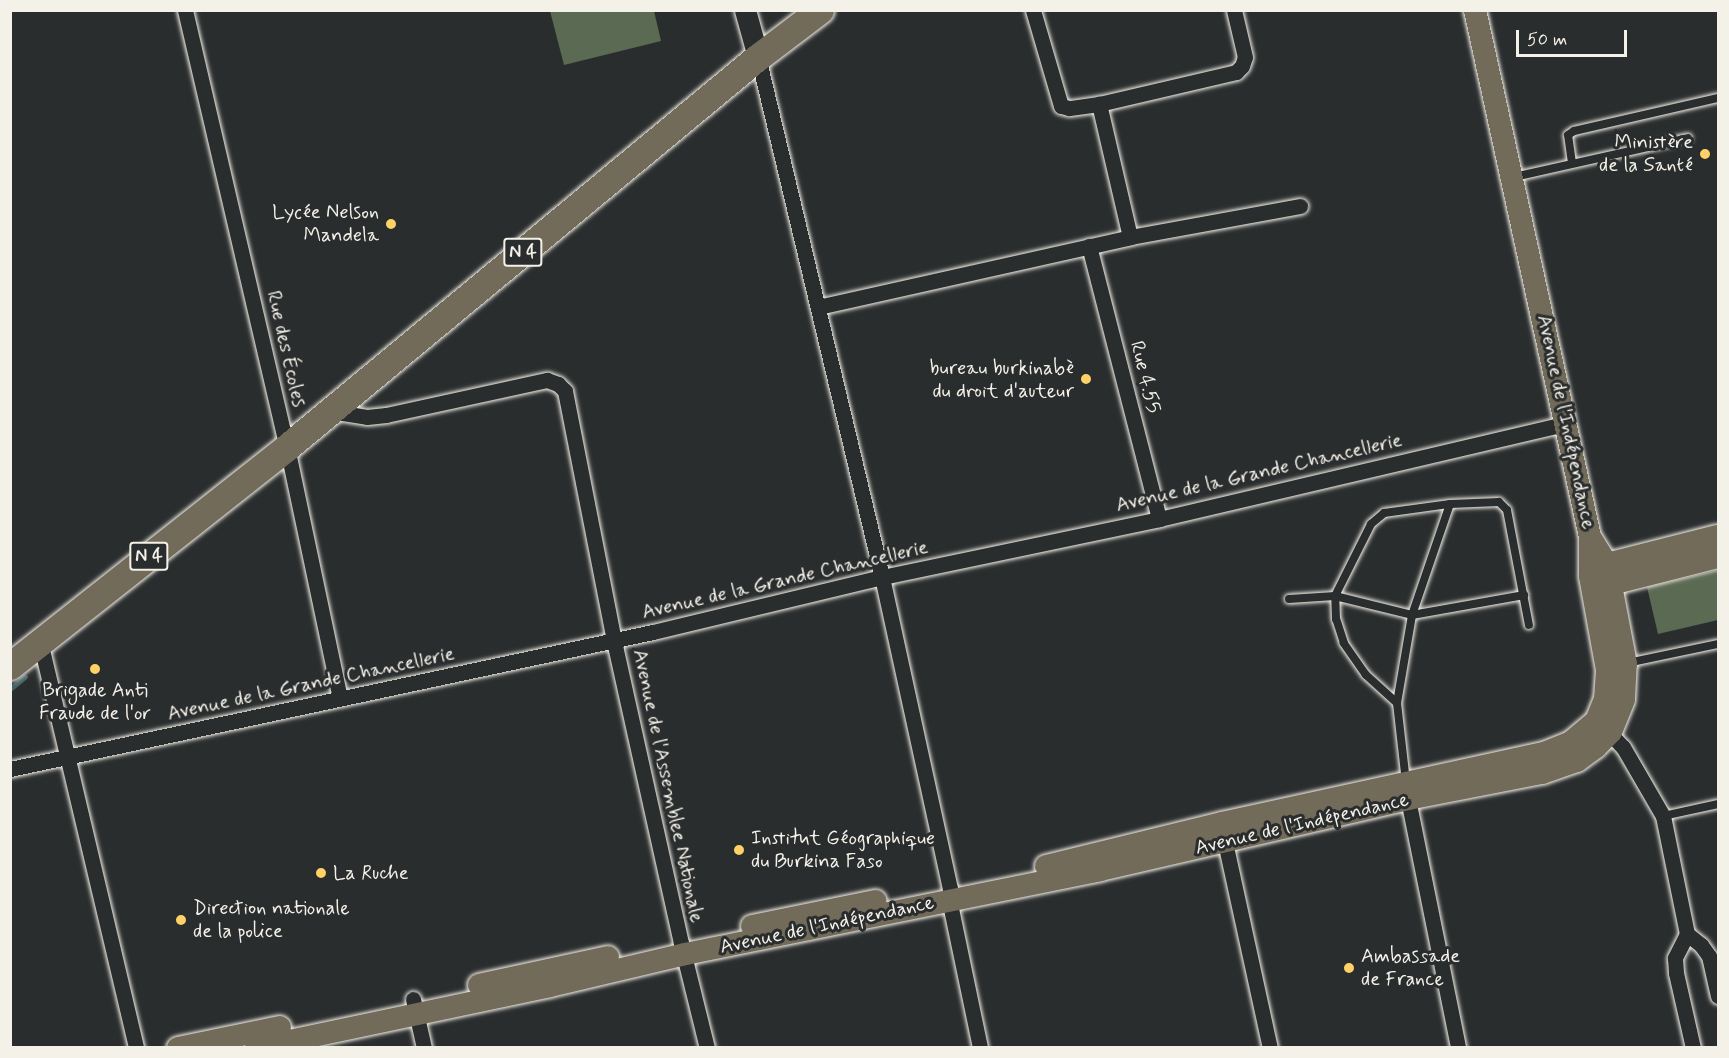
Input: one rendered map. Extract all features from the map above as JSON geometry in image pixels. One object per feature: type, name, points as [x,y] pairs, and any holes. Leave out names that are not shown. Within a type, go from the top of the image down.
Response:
[{"type":"highway","name":"N 4","points":[[10,666],[287,447],[758,57],[820,10]]},
{"type":"main road","name":"Avenue de l'Indépendance","points":[[178,1047],[283,1034],[820,919],[950,893],[1100,870],[1225,842],[1544,753],[1603,726],[1624,699],[1626,664],[1600,580],[1590,537],[1477,11]]},
{"type":"main road","points":[[1600,580],[1719,536]]},
{"type":"main road","points":[[1600,580],[1719,557]]},
{"type":"main road","name":"Avenue de l'Indépendance","points":[[1600,580],[1606,670],[1603,726]]},
{"type":"main road","name":"Avenue de l'Indépendance","points":[[950,893],[1222,823],[1407,792]]},
{"type":"main road","name":"Avenue de l'Indépendance","points":[[256,1047],[283,1034]]},
{"type":"street","name":"Rue des Écoles","points":[[185,10],[287,447],[340,698]]},
{"type":"street","points":[[745,10],[882,577],[950,893],[980,1047]]},
{"type":"street","points":[[1033,10],[1056,98],[1061,106],[1069,108],[1099,104],[1236,72],[1242,66],[1245,57],[1234,10]]},
{"type":"street","points":[[1099,104],[1130,237]]},
{"type":"street","points":[[818,307],[1130,237],[1300,206]]},
{"type":"street","name":"Rue 4.55","points":[[1089,246],[1159,519]]},
{"type":"street","name":"Avenue de l'Assemblee Nationale","points":[[330,411],[367,417],[386,415],[547,380],[558,384],[566,392],[614,641],[707,1047]]},
{"type":"street","name":"Avenue de la Grande Chancellerie","points":[[10,770],[614,641],[882,577],[1159,519],[1567,423]]},
{"type":"street","points":[[40,641],[69,757],[135,1047]]},
{"type":"street","points":[[1603,726],[1653,796],[1663,816],[1687,934],[1675,958],[1676,974],[1693,1047]]},
{"type":"street","points":[[1407,792],[1458,1047]]},
{"type":"street","points":[[1225,842],[1270,1047]]},
{"type":"street","points":[[1687,934],[1701,945],[1709,956],[1719,996]]},
{"type":"street","points":[[414,1006],[424,1047]]},
{"type":"lane","points":[[1572,164],[1568,135],[1574,131],[1719,98]]},
{"type":"lane","points":[[1512,177],[1688,138]]},
{"type":"lane","points":[[1397,703],[1366,675],[1344,643],[1336,619],[1335,596],[1371,524],[1384,513],[1450,504],[1499,502],[1507,510],[1529,625]]},
{"type":"lane","points":[[1407,792],[1397,703],[1412,615],[1450,504]]},
{"type":"lane","points":[[1289,599],[1335,596],[1412,615],[1524,596]]},
{"type":"lane","points":[[1626,664],[1719,644]]},
{"type":"lane","points":[[1663,816],[1719,804]]},
{"type":"green space","points":[[550,11],[654,11],[661,41],[564,65]]},
{"type":"green space","points":[[1718,570],[1718,620],[1658,634],[1647,587]]},
{"type":"waterway","points":[[10,689],[25,677]]},
{"type":"place","name":"Ministère de la Santé","points":[[1705,154]]},
{"type":"place","name":"Lycée Nelson Mandela","points":[[391,224]]},
{"type":"place","name":"bureau burkinabè du droit d'auteur","points":[[1086,379]]},
{"type":"place","name":"Brigade Anti Fraude de l'or","points":[[95,669]]},
{"type":"place","name":"Institut Géographique du Burkina Faso","points":[[739,850]]},
{"type":"place","name":"La Ruche","points":[[321,873]]},
{"type":"place","name":"Direction nationale de la police","points":[[181,920]]},
{"type":"place","name":"Ambassade de France","points":[[1349,968]]}]
